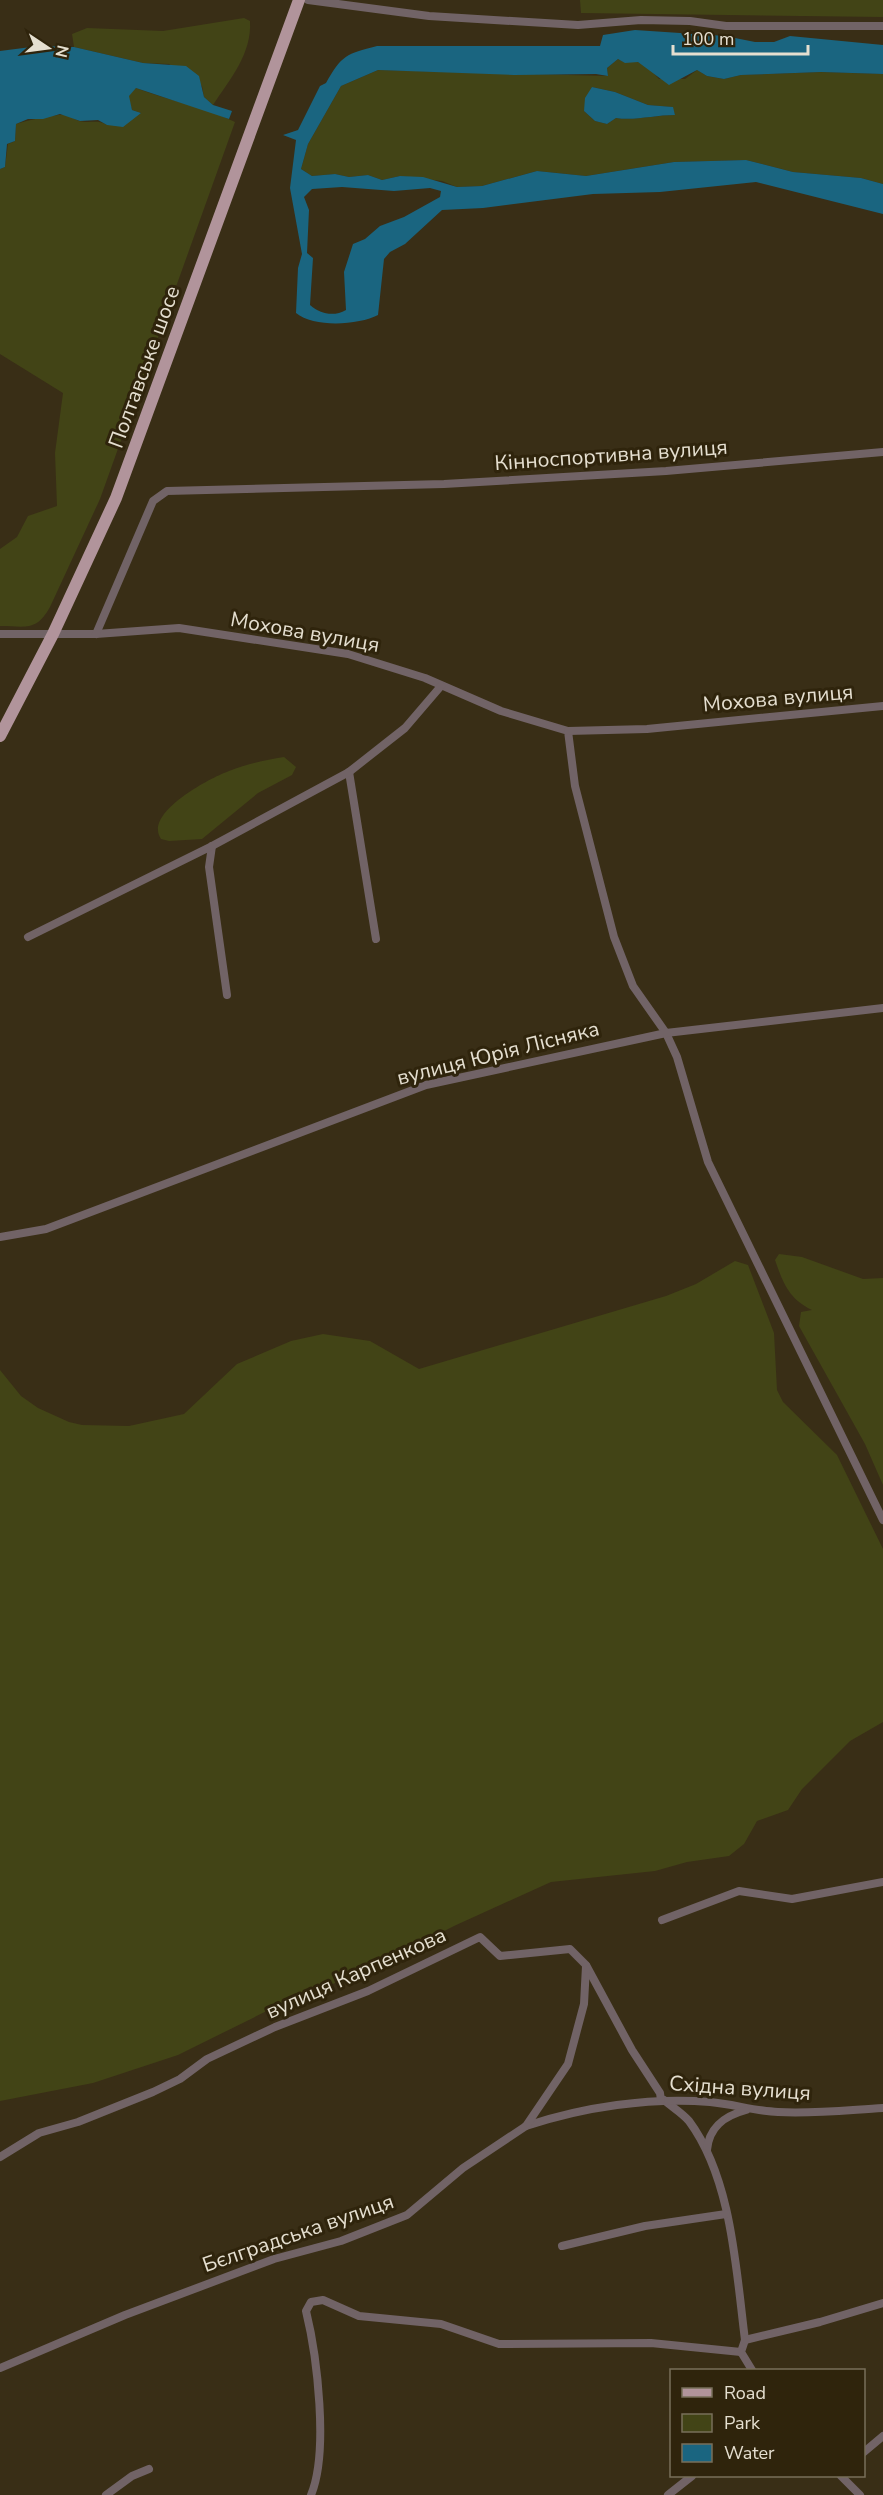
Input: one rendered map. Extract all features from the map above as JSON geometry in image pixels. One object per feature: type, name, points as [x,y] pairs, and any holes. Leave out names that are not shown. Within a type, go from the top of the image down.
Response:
[{"type":"main road","name":"Полтавське шосе","points":[[0,736],[53,634],[116,498],[276,56],[299,0]]},
{"type":"street","points":[[308,0],[429,16],[578,25],[641,20],[690,21],[726,26],[883,26]]},
{"type":"street","name":"Кінноспортивна вулиця","points":[[96,634],[112,603],[153,501],[159,495],[176,490],[444,484],[666,471],[883,452]]},
{"type":"street","name":"Мохова вулиця","points":[[0,634],[96,634],[179,628],[348,654],[390,667],[501,711],[568,731],[646,729],[883,706]]},
{"type":"street","points":[[28,937],[212,846],[349,772],[405,728],[441,686]]},
{"type":"street","points":[[568,731],[575,786],[614,937],[633,986],[666,1033],[676,1057],[708,1162],[883,1520]]},
{"type":"street","points":[[349,772],[376,939]]},
{"type":"street","points":[[212,846],[209,867],[227,995]]},
{"type":"street","name":"вулиця Юрія Лісняка","points":[[0,1237],[46,1228],[426,1085],[666,1033],[883,1008]]},
{"type":"street","points":[[662,1920],[739,1891],[792,1899],[883,1882]]},
{"type":"street","name":"вулиця Карпенкова","points":[[0,2157],[39,2133],[78,2122],[153,2092],[180,2079],[207,2059],[275,2027],[368,1991],[480,1937],[500,1956],[570,1949],[586,1965],[662,2100]]},
{"type":"street","name":"Бєлградська вулиця","points":[[0,2368],[136,2311],[274,2259],[341,2241],[407,2215],[463,2168],[526,2126],[568,2064],[584,2004],[586,1965]]},
{"type":"street","points":[[662,2100],[687,2119],[707,2150],[722,2192],[745,2340],[741,2352],[751,2369]]},
{"type":"street","name":"Східна вулиця","points":[[526,2126],[569,2112],[662,2100],[713,2102],[747,2110],[780,2112],[883,2108]]},
{"type":"street","points":[[707,2150],[708,2139],[721,2121],[731,2114],[747,2110]]},
{"type":"street","points":[[562,2246],[645,2226],[726,2214]]},
{"type":"street","points":[[311,2495],[319,2457],[314,2344],[306,2311],[311,2302],[323,2300],[359,2316],[441,2324],[499,2344],[651,2343],[741,2352]]},
{"type":"street","points":[[745,2340],[820,2322],[883,2303]]},
{"type":"street","points":[[865,2451],[883,2436]]},
{"type":"street","points":[[106,2495],[132,2476],[149,2469]]},
{"type":"street","points":[[668,2495],[690,2477]]},
{"type":"street","points":[[843,2477],[860,2495]]},
{"type":"green space","points":[[580,0],[883,0],[883,17],[581,13]]},
{"type":"green space","points":[[244,18],[250,21],[250,33],[244,55],[213,105],[204,97],[202,86],[169,64],[143,63],[74,47],[72,34],[87,28],[163,31]]},
{"type":"green space","points":[[618,59],[638,62],[647,66],[659,79],[685,79],[697,70],[707,76],[724,79],[741,75],[821,72],[883,74],[883,184],[861,178],[793,172],[746,160],[674,162],[586,176],[537,171],[482,186],[457,187],[442,181],[400,176],[382,180],[368,175],[312,176],[301,169],[308,144],[341,86],[378,70],[608,76],[607,68]],"holes":[[[592,87],[615,92],[648,105],[672,107],[675,115],[616,118],[607,124],[595,121],[584,111]]]},
{"type":"green space","points":[[136,88],[235,122],[100,499],[50,607],[40,621],[30,626],[0,626],[0,549],[17,537],[28,516],[57,506],[55,453],[63,393],[0,354],[0,169],[5,167],[8,144],[15,141],[16,124],[63,115],[79,121],[100,122],[107,125],[141,113],[132,110],[128,96]]},
{"type":"green space","points":[[284,757],[296,767],[292,775],[258,793],[202,839],[169,841],[161,839],[158,829],[161,818],[181,798],[194,789],[236,769],[256,762]]},
{"type":"green space","points":[[779,1254],[802,1257],[863,1279],[883,1278],[883,1485],[865,1444],[799,1326],[801,1312],[812,1310],[798,1301],[788,1290],[775,1260]]},
{"type":"green space","points":[[735,1261],[748,1265],[774,1333],[777,1390],[783,1402],[837,1455],[883,1549],[883,1722],[850,1741],[802,1789],[788,1810],[757,1821],[744,1844],[729,1856],[687,1862],[655,1871],[551,1882],[454,1926],[366,1971],[281,2004],[178,2055],[93,2083],[0,2101],[0,1370],[21,1396],[38,1408],[69,1422],[82,1425],[129,1426],[184,1414],[237,1364],[291,1341],[323,1334],[370,1341],[419,1369],[666,1296],[696,1284]]},
{"type":"water","points":[[635,30],[725,36],[755,42],[774,42],[790,36],[883,45],[883,74],[821,72],[741,75],[724,79],[707,76],[697,70],[669,85],[638,62],[625,63],[618,59],[607,68],[608,76],[378,70],[341,86],[308,144],[301,169],[312,176],[368,175],[382,180],[400,176],[423,177],[457,187],[482,186],[537,171],[586,176],[674,162],[746,160],[793,172],[861,178],[883,184],[883,214],[756,182],[660,192],[593,194],[483,208],[442,210],[405,244],[390,252],[384,259],[378,315],[348,323],[325,323],[304,318],[296,313],[298,268],[302,254],[290,188],[296,140],[283,135],[298,130],[320,86],[326,83],[341,61],[358,51],[377,46],[600,46],[603,35]],"holes":[[[342,187],[394,191],[430,188],[441,191],[440,197],[404,217],[380,226],[365,239],[353,244],[344,272],[346,310],[332,314],[314,308],[310,305],[313,258],[307,253],[309,210],[304,197],[312,189]]]},
{"type":"water","points":[[39,46],[74,47],[143,63],[186,66],[199,76],[204,97],[213,105],[232,111],[229,119],[136,88],[129,96],[132,110],[141,113],[123,127],[107,125],[98,120],[80,121],[60,114],[43,119],[28,119],[16,124],[15,141],[7,144],[5,167],[0,169],[0,51]]},
{"type":"water","points":[[592,87],[615,92],[648,105],[673,107],[675,115],[616,118],[607,124],[595,121],[584,111],[585,98]]}]
